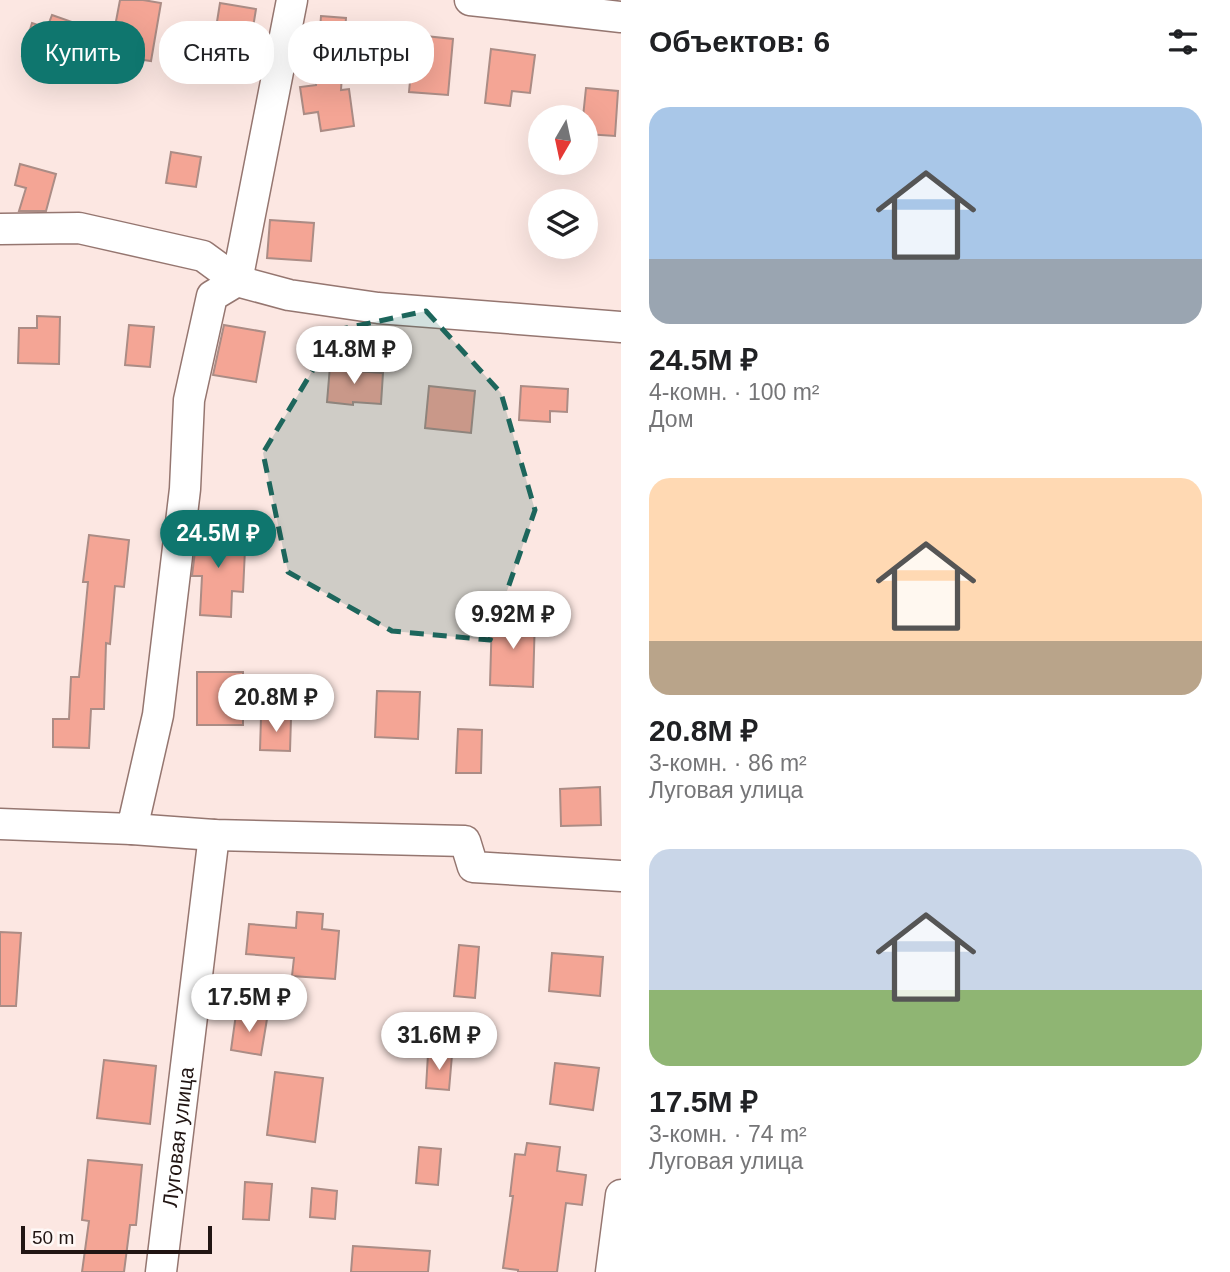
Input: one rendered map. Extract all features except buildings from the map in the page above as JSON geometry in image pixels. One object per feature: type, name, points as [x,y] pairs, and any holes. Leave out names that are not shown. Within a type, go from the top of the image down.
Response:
[{"type":"street","points":[[132,829],[158,715],[185,489],[189,400],[212,296],[237,281],[292,0]]},
{"type":"street","points":[[470,0],[621,17]]},
{"type":"street","points":[[0,229],[79,228],[204,256],[237,281],[289,295],[378,308],[621,327]]},
{"type":"street","points":[[0,824],[214,835],[465,841],[473,867],[621,876]]},
{"type":"street","name":"Луговая улица","points":[[161,1272],[214,835]]},
{"type":"street","points":[[611,1272],[621,1195]]},
{"type":"highlighted area","points":[[426,311],[501,393],[535,510],[490,640],[392,631],[288,572],[263,453],[337,330]]}]
